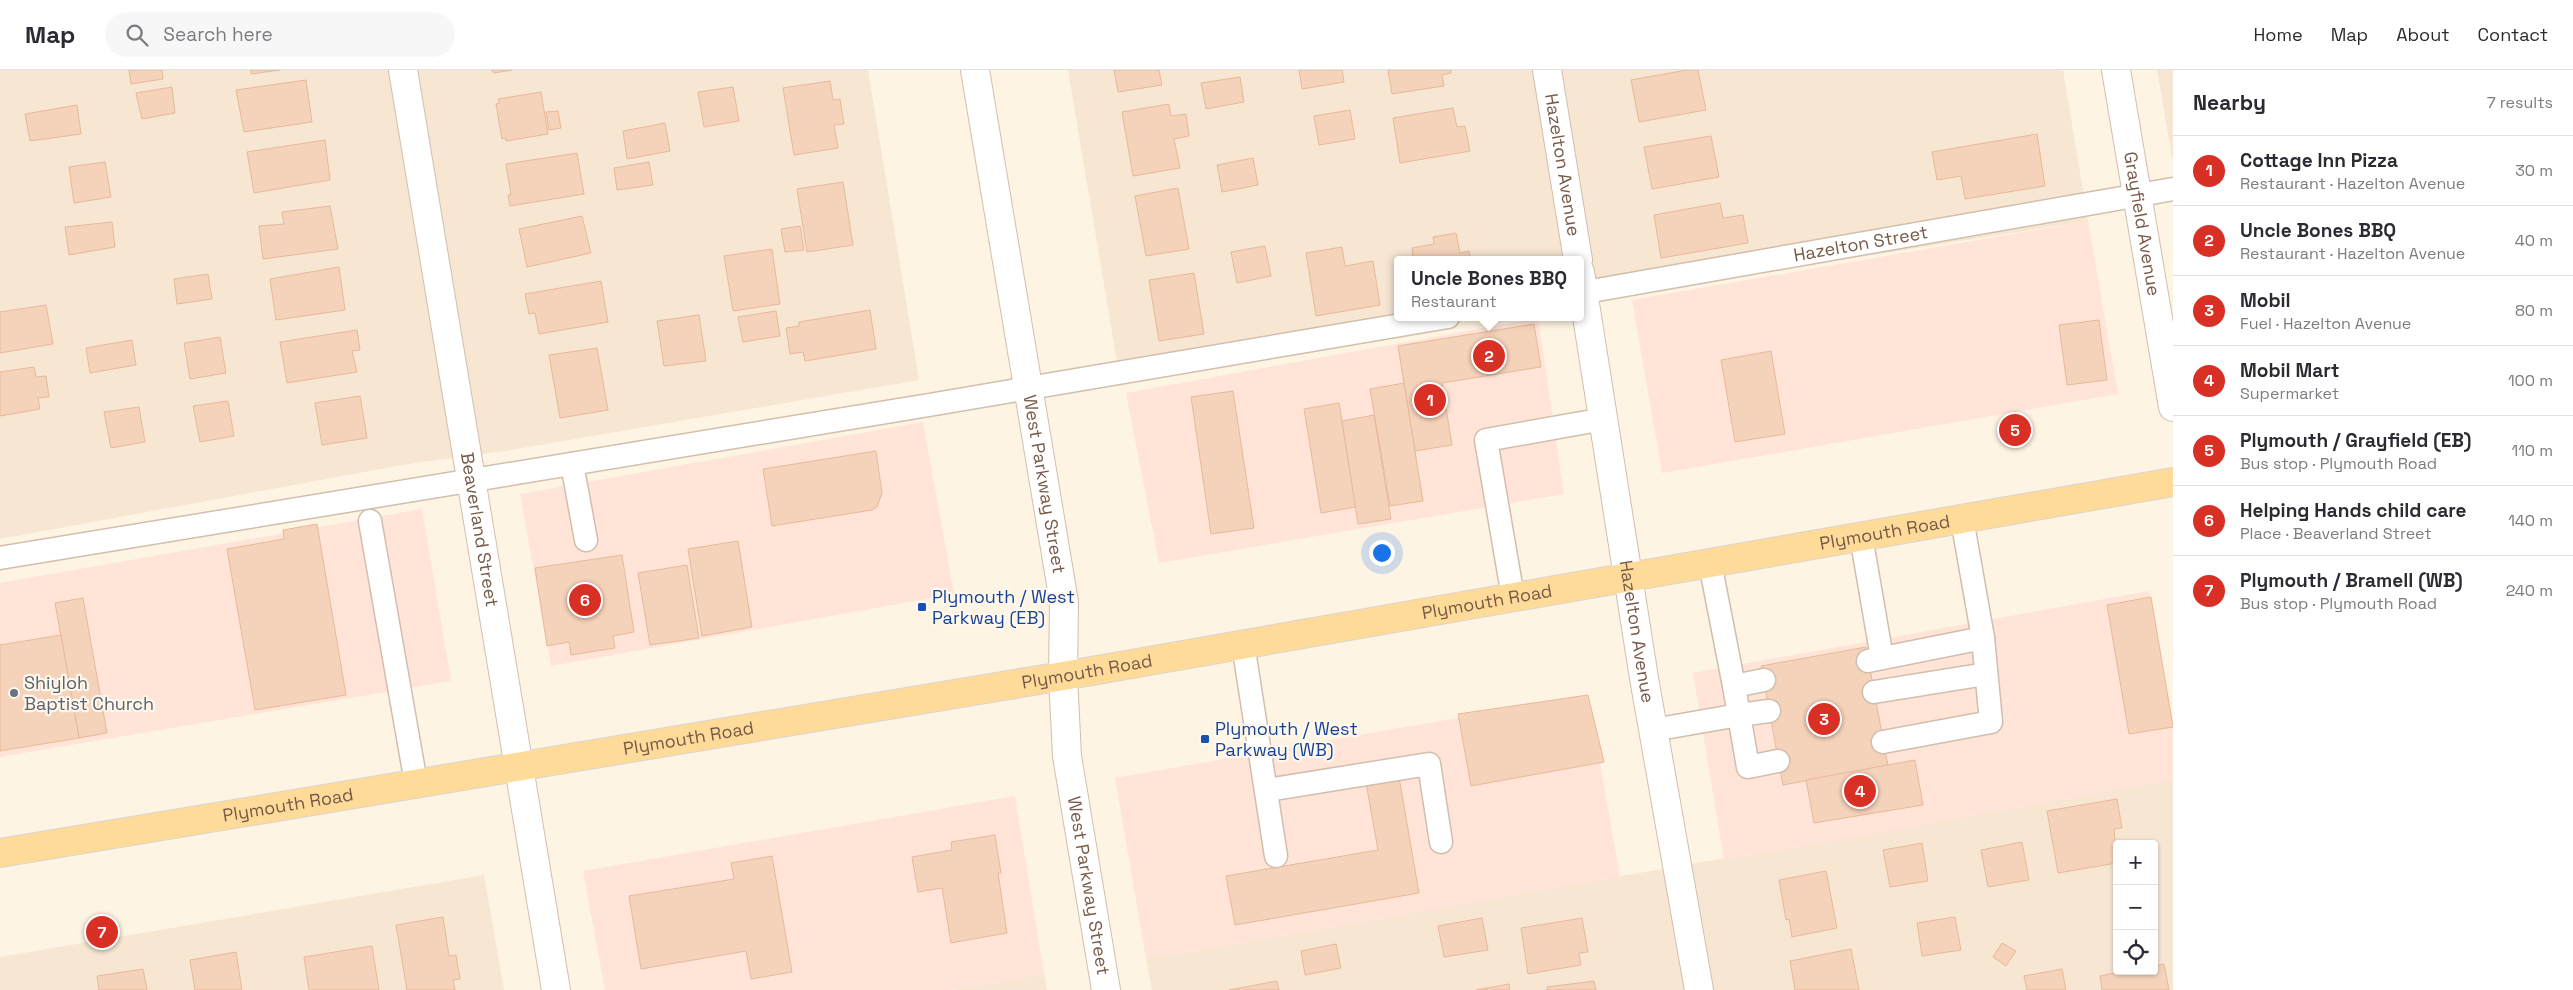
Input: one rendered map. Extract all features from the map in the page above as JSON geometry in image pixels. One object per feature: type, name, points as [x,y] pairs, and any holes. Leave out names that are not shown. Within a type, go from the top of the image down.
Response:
[{"type":"main road","name":"Plymouth Road","points":[[0,853],[1063,676],[2173,482]]},
{"type":"street","name":"Beaverland Street","points":[[403,70],[556,990]]},
{"type":"street","name":"West Parkway Street","points":[[975,70],[1064,602],[1063,676],[1067,756],[1106,990]]},
{"type":"street","name":"Hazelton Avenue","points":[[1547,70],[1577,256]]},
{"type":"street","name":"Grayfield Avenue","points":[[2116,70],[2173,407]]},
{"type":"street","name":"Hazelton Avenue","points":[[1584,303],[1699,990]]},
{"type":"lane","name":"Hazelton Street","points":[[1584,286],[2173,189]]},
{"type":"lane","points":[[0,558],[1028,389],[1426,321]]},
{"type":"lane","points":[[1513,597],[1486,440],[1604,420]]},
{"type":"lane","points":[[572,464],[586,540]]},
{"type":"lane","points":[[1883,742],[1991,722],[1983,638],[1962,519]]},
{"type":"lane","points":[[370,521],[416,784]]},
{"type":"lane","points":[[1861,536],[1875,660],[1983,638]]},
{"type":"lane","points":[[1710,563],[1748,767],[1778,761]]},
{"type":"lane","points":[[1243,644],[1276,856]]},
{"type":"lane","points":[[1874,692],[1986,674]]},
{"type":"lane","points":[[1734,686],[1764,680]]},
{"type":"lane","points":[[1654,730],[1769,711]]},
{"type":"lane","points":[[1266,790],[1429,764],[1441,842]]},
{"type":"shaded area","points":[[0,70],[868,70],[919,380],[511,450],[408,464],[0,539]]},
{"type":"shaded area","points":[[1068,70],[2063,70],[2088,221],[1584,300],[1584,256],[1394,256],[1394,321],[1452,321],[1119,374]]},
{"type":"shaded area","points":[[2157,70],[2173,70],[2173,163]]},
{"type":"shaded area","points":[[2088,221],[2118,394],[1662,473],[1632,300]]},
{"type":"shaded area","points":[[1522,321],[1538,321],[1564,494],[1159,563],[1126,393]]},
{"type":"shaded area","points":[[923,422],[954,594],[551,666],[520,494]]},
{"type":"shaded area","points":[[422,509],[451,681],[0,757],[0,583]]},
{"type":"shaded area","points":[[2149,591],[2173,720],[2173,780],[1724,860],[1693,673]]},
{"type":"shaded area","points":[[1588,695],[1620,877],[1146,959],[1115,778]]},
{"type":"shaded area","points":[[2173,780],[2173,990],[1152,990],[1146,959]]},
{"type":"shaded area","points":[[1015,796],[1044,974],[951,990],[605,990],[583,871]]},
{"type":"shaded area","points":[[484,875],[504,990],[0,990],[0,957]]},
{"type":"shaded area","points":[[1044,974],[1047,990],[951,990]]},
{"type":"building","points":[[129,70],[162,70],[163,79],[131,84]]},
{"type":"building","points":[[251,70],[280,70],[251,74]]},
{"type":"building","points":[[491,70],[512,70],[494,73]]},
{"type":"building","points":[[1114,70],[1159,70],[1162,85],[1118,92]]},
{"type":"building","points":[[1299,70],[1342,70],[1344,82],[1302,89]]},
{"type":"building","points":[[1388,70],[1451,70],[1451,73],[1442,75],[1444,86],[1392,94]]},
{"type":"building","points":[[1687,70],[1698,70],[1706,110],[1639,122],[1631,80]]},
{"type":"building","points":[[1240,77],[1244,102],[1206,109],[1201,83]]},
{"type":"building","points":[[306,80],[312,122],[244,132],[236,90]]},
{"type":"building","points":[[830,81],[833,100],[840,99],[844,124],[834,125],[838,148],[794,155],[783,88]]},
{"type":"building","points":[[172,87],[175,113],[142,119],[136,93]]},
{"type":"building","points":[[733,87],[739,121],[704,127],[698,92]]},
{"type":"building","points":[[541,92],[548,134],[506,141],[505,138],[502,139],[496,104],[500,103],[498,99]]},
{"type":"building","points":[[1169,104],[1171,116],[1186,114],[1189,136],[1174,139],[1180,168],[1133,176],[1122,112]]},
{"type":"building","points":[[77,105],[81,134],[30,141],[25,114]]},
{"type":"building","points":[[1453,108],[1457,127],[1465,126],[1470,151],[1400,163],[1393,118]]},
{"type":"building","points":[[1350,110],[1355,139],[1319,145],[1314,116]]},
{"type":"building","points":[[558,111],[561,128],[549,130],[546,112]]},
{"type":"building","points":[[665,123],[670,151],[627,159],[623,131]]},
{"type":"building","points":[[2037,134],[2045,186],[1965,199],[1961,176],[1937,180],[1932,152]]},
{"type":"building","points":[[1711,136],[1719,177],[1652,189],[1644,147]]},
{"type":"building","points":[[325,140],[330,180],[254,193],[247,152]]},
{"type":"building","points":[[577,153],[584,194],[510,206],[508,195],[511,195],[506,164]]},
{"type":"building","points":[[1253,158],[1258,185],[1222,192],[1217,165]]},
{"type":"building","points":[[105,162],[111,197],[74,203],[69,167]]},
{"type":"building","points":[[649,162],[653,185],[617,190],[614,168]]},
{"type":"building","points":[[843,182],[853,245],[807,252],[797,189]]},
{"type":"building","points":[[1178,188],[1189,249],[1146,256],[1135,196]]},
{"type":"building","points":[[1720,203],[1723,218],[1743,215],[1748,243],[1661,258],[1654,215]]},
{"type":"building","points":[[330,206],[338,249],[263,259],[259,226],[284,224],[282,212]]},
{"type":"building","points":[[582,216],[591,253],[527,267],[519,229]]},
{"type":"building","points":[[112,222],[115,247],[69,255],[65,227]]},
{"type":"building","points":[[800,226],[804,250],[785,252],[781,229]]},
{"type":"building","points":[[1456,233],[1460,253],[1469,251],[1470,256],[1413,256],[1412,248],[1434,244],[1433,237]]},
{"type":"building","points":[[1265,246],[1271,276],[1237,283],[1231,252]]},
{"type":"building","points":[[1342,247],[1345,266],[1373,261],[1380,305],[1316,316],[1306,253]]},
{"type":"building","points":[[772,249],[780,304],[733,311],[724,256]]},
{"type":"building","points":[[339,267],[345,310],[276,320],[270,279]]},
{"type":"building","points":[[1194,273],[1204,334],[1159,341],[1149,280]]},
{"type":"building","points":[[208,274],[212,299],[177,304],[174,279]]},
{"type":"building","points":[[601,281],[608,322],[539,334],[535,313],[529,314],[525,294]]},
{"type":"building","points":[[46,305],[53,344],[0,353],[0,312]]},
{"type":"building","points":[[870,310],[876,349],[805,361],[803,352],[790,354],[786,328],[799,326],[799,322]]},
{"type":"building","points":[[776,311],[780,336],[743,342],[738,317]]},
{"type":"building","points":[[699,315],[706,361],[664,366],[657,321]]},
{"type":"building","points":[[2099,320],[2107,380],[2067,385],[2059,325]]},
{"type":"building","points":[[1534,324],[1541,367],[1442,383],[1452,445],[1415,451],[1398,346]]},
{"type":"building","points":[[357,330],[360,350],[352,351],[357,372],[287,383],[280,342]]},
{"type":"building","points":[[220,337],[226,373],[190,379],[184,343]]},
{"type":"building","points":[[132,340],[136,365],[90,373],[86,348]]},
{"type":"building","points":[[597,348],[608,410],[560,418],[549,355]]},
{"type":"building","points":[[1771,351],[1785,434],[1735,442],[1721,360]]},
{"type":"building","points":[[34,367],[36,377],[46,376],[49,397],[38,398],[40,409],[0,416],[0,372]]},
{"type":"building","points":[[1404,383],[1423,501],[1390,506],[1370,389]]},
{"type":"building","points":[[1233,391],[1254,528],[1211,534],[1191,397]]},
{"type":"building","points":[[360,396],[367,438],[322,445],[315,403]]},
{"type":"building","points":[[228,401],[234,436],[200,442],[193,406]]},
{"type":"building","points":[[1339,403],[1356,507],[1321,513],[1304,409]]},
{"type":"building","points":[[139,407],[145,442],[111,448],[104,412]]},
{"type":"building","points":[[1374,415],[1391,519],[1358,524],[1342,421]]},
{"type":"building","points":[[876,451],[882,493],[877,507],[872,510],[772,526],[763,469]]},
{"type":"building","points":[[317,524],[346,695],[255,710],[227,549],[284,539],[283,530]]},
{"type":"building","points":[[738,541],[752,627],[702,636],[688,549]]},
{"type":"building","points":[[622,555],[634,632],[613,636],[615,648],[571,655],[569,642],[547,646],[535,568]]},
{"type":"building","points":[[687,565],[699,638],[650,645],[638,573]]},
{"type":"building","points":[[2151,597],[2173,727],[2129,734],[2107,605]]},
{"type":"building","points":[[83,598],[107,733],[79,738],[55,603]]},
{"type":"building","points":[[61,635],[79,738],[0,751],[0,645]]},
{"type":"building","points":[[1866,647],[1888,766],[1783,785],[1761,666]]},
{"type":"building","points":[[1588,695],[1604,762],[1471,786],[1458,714]]},
{"type":"building","points":[[1915,760],[1923,805],[1814,823],[1806,780]]},
{"type":"building","points":[[1399,777],[1419,893],[1235,925],[1226,876],[1378,850],[1366,783]]},
{"type":"building","points":[[2117,799],[2122,828],[2114,829],[2113,864],[2058,873],[2047,811]]},
{"type":"building","points":[[995,835],[1001,873],[998,873],[1007,933],[951,943],[942,888],[918,892],[912,857],[952,850],[951,842]]},
{"type":"building","points":[[2022,842],[2029,880],[1988,887],[1981,850]]},
{"type":"building","points":[[1922,843],[1928,881],[1890,887],[1883,850]]},
{"type":"building","points":[[772,856],[792,972],[751,979],[746,951],[641,969],[629,896],[734,879],[731,863]]},
{"type":"building","points":[[1826,871],[1837,928],[1792,937],[1789,919],[1786,920],[1779,880]]},
{"type":"building","points":[[443,917],[449,956],[456,955],[460,979],[453,980],[455,990],[407,990],[396,925]]},
{"type":"building","points":[[1955,917],[1961,950],[1922,956],[1917,923]]},
{"type":"building","points":[[1482,918],[1488,950],[1444,957],[1438,926]]},
{"type":"building","points":[[1582,918],[1588,952],[1579,953],[1581,965],[1528,974],[1521,928]]},
{"type":"building","points":[[2002,943],[2016,951],[2006,966],[1993,957]]},
{"type":"building","points":[[1336,944],[1341,968],[1305,975],[1301,951]]},
{"type":"building","points":[[372,946],[379,990],[309,990],[304,957]]},
{"type":"building","points":[[1851,949],[1859,990],[1795,990],[1790,961]]},
{"type":"building","points":[[236,952],[242,990],[195,990],[190,960]]},
{"type":"building","points":[[2164,964],[2169,990],[2102,990],[2100,976],[2113,973],[2113,975],[2158,975],[2158,965]]},
{"type":"building","points":[[143,969],[147,990],[99,990],[97,976]]},
{"type":"building","points":[[2062,969],[2066,990],[2027,990],[2024,976]]},
{"type":"building","points":[[1277,981],[1279,990],[1229,990]]},
{"type":"building","points":[[1594,981],[1596,990],[1547,990],[1547,987]]},
{"type":"building","points":[[1509,984],[1510,990],[1476,990]]},
{"type":"place","name":"Uncle Bones BBQ","points":[[1489,356]]},
{"type":"place","name":"Cottage Inn Pizza","points":[[1430,400]]},
{"type":"place","name":"Plymouth / Grayfield (EB)","points":[[2015,430]]},
{"type":"place","name":"Helping Hands child care","points":[[585,600]]},
{"type":"place","name":"Plymouth / West Parkway (EB)","points":[[922,607]]},
{"type":"place","name":"Shiyloh Baptist Church","points":[[14,693]]},
{"type":"place","name":"Mobil","points":[[1824,719]]},
{"type":"place","name":"Plymouth / West Parkway (WB)","points":[[1205,739]]},
{"type":"place","name":"Mobil Mart","points":[[1860,791]]},
{"type":"place","name":"Plymouth / Bramell (WB)","points":[[102,932]]}]
